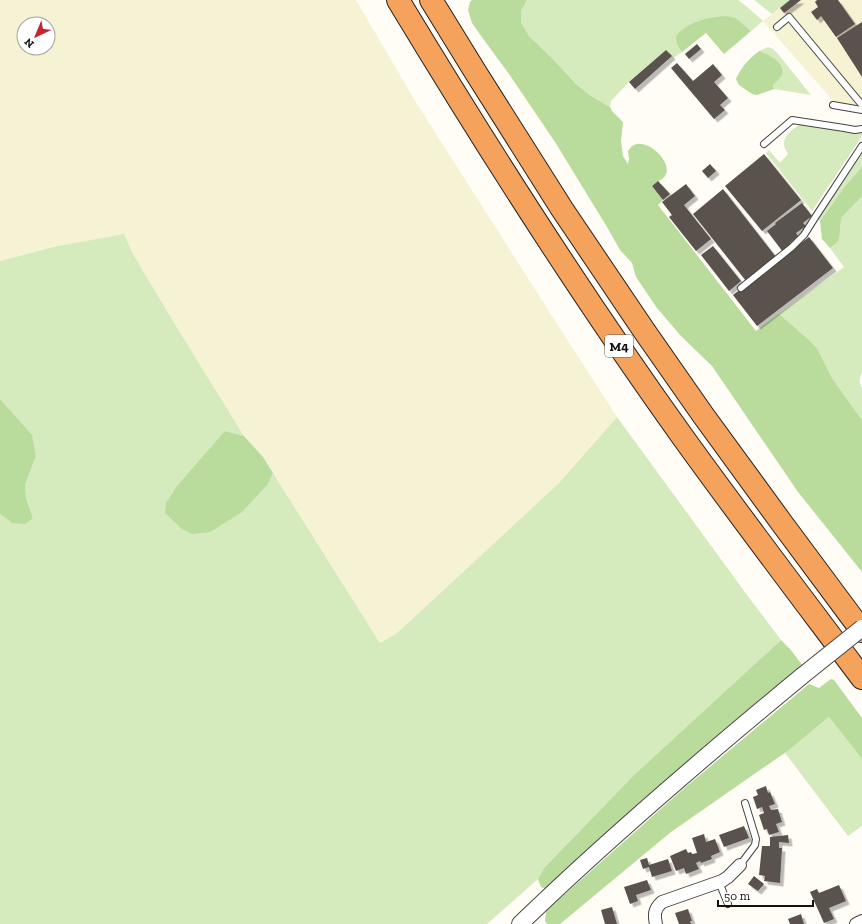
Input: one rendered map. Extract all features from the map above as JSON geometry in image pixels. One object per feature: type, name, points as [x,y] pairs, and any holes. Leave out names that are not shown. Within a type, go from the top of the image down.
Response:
[{"type":"highway","name":"M4","points":[[398,0],[529,212],[618,344],[682,436],[862,678]]},
{"type":"highway","name":"M4","points":[[432,0],[562,209],[703,415],[862,631]]},
{"type":"street","points":[[520,924],[659,796],[802,676],[862,628]]},
{"type":"street","points":[[656,924],[655,913],[658,905],[662,902],[720,882],[728,877],[740,865]]},
{"type":"street","points":[[856,924],[862,921]]},
{"type":"lane","points":[[777,27],[789,17],[862,105]]},
{"type":"lane","points":[[833,105],[862,110]]},
{"type":"lane","points":[[764,144],[792,120],[844,128],[862,129]]},
{"type":"lane","points":[[741,288],[792,247],[804,235],[862,146]]},
{"type":"lane","points":[[740,865],[755,846],[756,839],[744,803]]},
{"type":"lane","points":[[720,882],[728,904]]},
{"type":"shaded area","points":[[0,0],[356,0],[417,104],[617,417],[558,484],[397,633],[380,643],[263,457],[244,436],[133,254],[124,235],[53,247],[0,261]]},
{"type":"shaded area","points":[[790,0],[862,0],[862,107],[834,102],[763,21]]},
{"type":"green space","points":[[472,0],[527,0],[521,11],[521,22],[529,36],[576,84],[591,96],[610,107],[623,122],[621,141],[623,156],[628,164],[628,151],[633,145],[640,144],[652,148],[663,159],[667,171],[665,176],[652,186],[663,200],[658,205],[756,331],[779,314],[817,348],[832,378],[862,420],[862,572],[798,492],[712,366],[681,336],[657,308],[636,277],[632,263],[620,250],[555,142],[472,23],[468,10]]},
{"type":"green space","points":[[527,0],[738,0],[763,21],[751,31],[736,18],[677,45],[682,52],[673,58],[666,50],[629,82],[611,101],[610,107],[591,96],[576,84],[529,36],[521,22],[521,11]]},
{"type":"green space","points":[[754,0],[790,0],[772,14]]},
{"type":"green space","points":[[726,16],[736,18],[751,31],[724,54],[706,33],[682,52],[677,45],[676,36],[686,27],[705,19]]},
{"type":"green space","points":[[768,47],[773,49],[778,54],[811,95],[774,89],[773,85],[779,79],[765,53],[759,51]]},
{"type":"green space","points":[[759,51],[767,54],[779,63],[783,71],[782,75],[773,85],[774,89],[757,95],[752,94],[739,85],[736,79],[740,71]]},
{"type":"green space","points":[[801,124],[859,131],[862,133],[862,136],[812,211],[766,153],[769,150],[780,163],[788,154],[784,145],[785,138],[792,130]]},
{"type":"green space","points":[[862,151],[862,167],[846,185],[820,221],[818,219]]},
{"type":"green space","points":[[862,167],[862,196],[842,217],[838,241],[830,248],[822,239],[820,221],[846,185]]},
{"type":"green space","points":[[862,196],[862,373],[860,377],[860,384],[862,388],[862,420],[832,378],[817,348],[779,314],[844,267],[830,248],[834,246],[840,226],[840,220]]},
{"type":"green space","points":[[124,234],[133,254],[244,436],[225,431],[268,484],[273,473],[380,643],[397,633],[558,484],[617,417],[781,640],[634,775],[544,868],[538,879],[487,924],[0,924],[0,514],[12,523],[33,518],[26,498],[25,485],[36,456],[31,435],[0,399],[0,261],[53,247]]},
{"type":"green space","points":[[0,399],[32,435],[36,456],[25,485],[26,498],[33,518],[25,524],[12,523],[0,514]]},
{"type":"green space","points":[[225,431],[244,436],[263,457],[273,473],[268,484],[242,512],[210,532],[192,534],[182,529],[165,513],[166,503],[177,486]]},
{"type":"green space","points":[[781,640],[803,666],[546,889],[541,887],[538,879],[544,868],[634,775]]},
{"type":"green space","points":[[831,679],[834,680],[862,718],[862,759],[829,717],[789,750],[671,832],[560,924],[547,924],[545,921],[546,911],[682,790],[809,684],[819,688]]},
{"type":"green space","points":[[829,717],[862,759],[862,826],[848,836],[785,753]]},
{"type":"building","points":[[790,0],[801,0],[784,13],[780,8]]},
{"type":"building","points":[[817,0],[838,0],[855,24],[836,37],[821,16],[817,20],[811,12],[818,7],[815,2]]},
{"type":"building","points":[[862,22],[862,77],[837,38]]},
{"type":"building","points":[[697,44],[701,49],[689,59],[685,54]]},
{"type":"building","points":[[666,50],[672,56],[635,89],[629,82]]},
{"type":"building","points":[[677,63],[693,81],[713,64],[722,75],[714,82],[728,98],[720,105],[725,110],[714,119],[671,68]]},
{"type":"building","points":[[764,154],[801,200],[762,231],[725,186]]},
{"type":"building","points":[[710,164],[716,171],[708,178],[702,171]]},
{"type":"building","points":[[658,181],[670,194],[663,200],[652,186]]},
{"type":"building","points":[[686,184],[695,196],[684,205],[711,239],[696,251],[669,217],[672,215],[662,202]]},
{"type":"building","points":[[723,189],[776,257],[746,281],[693,214]]},
{"type":"building","points":[[802,203],[812,216],[803,223],[806,226],[796,233],[798,236],[790,243],[792,245],[783,252],[767,231],[776,224],[775,223]]},
{"type":"building","points":[[809,237],[833,268],[757,326],[733,295]]},
{"type":"building","points":[[713,246],[741,281],[729,291],[701,255]]},
{"type":"building","points":[[766,786],[768,793],[770,792],[775,804],[769,806],[771,810],[778,809],[782,822],[776,824],[779,832],[769,835],[767,829],[764,830],[759,815],[764,813],[762,807],[757,809],[753,797],[758,795],[756,790]]},
{"type":"building","points":[[744,826],[749,838],[724,847],[719,835]]},
{"type":"building","points":[[704,834],[706,842],[715,839],[720,852],[711,856],[712,859],[701,863],[700,861],[696,863],[699,869],[686,874],[684,868],[676,871],[670,856],[686,849],[688,853],[697,853],[692,838]]},
{"type":"building","points":[[788,835],[789,843],[779,842],[779,848],[782,848],[780,883],[764,881],[765,876],[759,875],[762,846],[770,846],[770,837]]},
{"type":"building","points":[[647,858],[649,865],[668,859],[672,871],[652,877],[649,867],[643,869],[640,860]]},
{"type":"building","points":[[754,876],[764,884],[758,891],[748,884]]},
{"type":"building","points":[[647,880],[651,890],[636,895],[638,901],[630,904],[624,887]]},
{"type":"building","points":[[839,885],[846,901],[829,908],[834,919],[824,923],[810,892],[817,889],[819,893]]},
{"type":"building","points":[[612,907],[617,924],[605,924],[601,910]]},
{"type":"building","points":[[688,909],[692,921],[690,921],[691,924],[679,924],[675,913]]},
{"type":"building","points":[[801,914],[804,924],[790,924],[788,919]]}]
